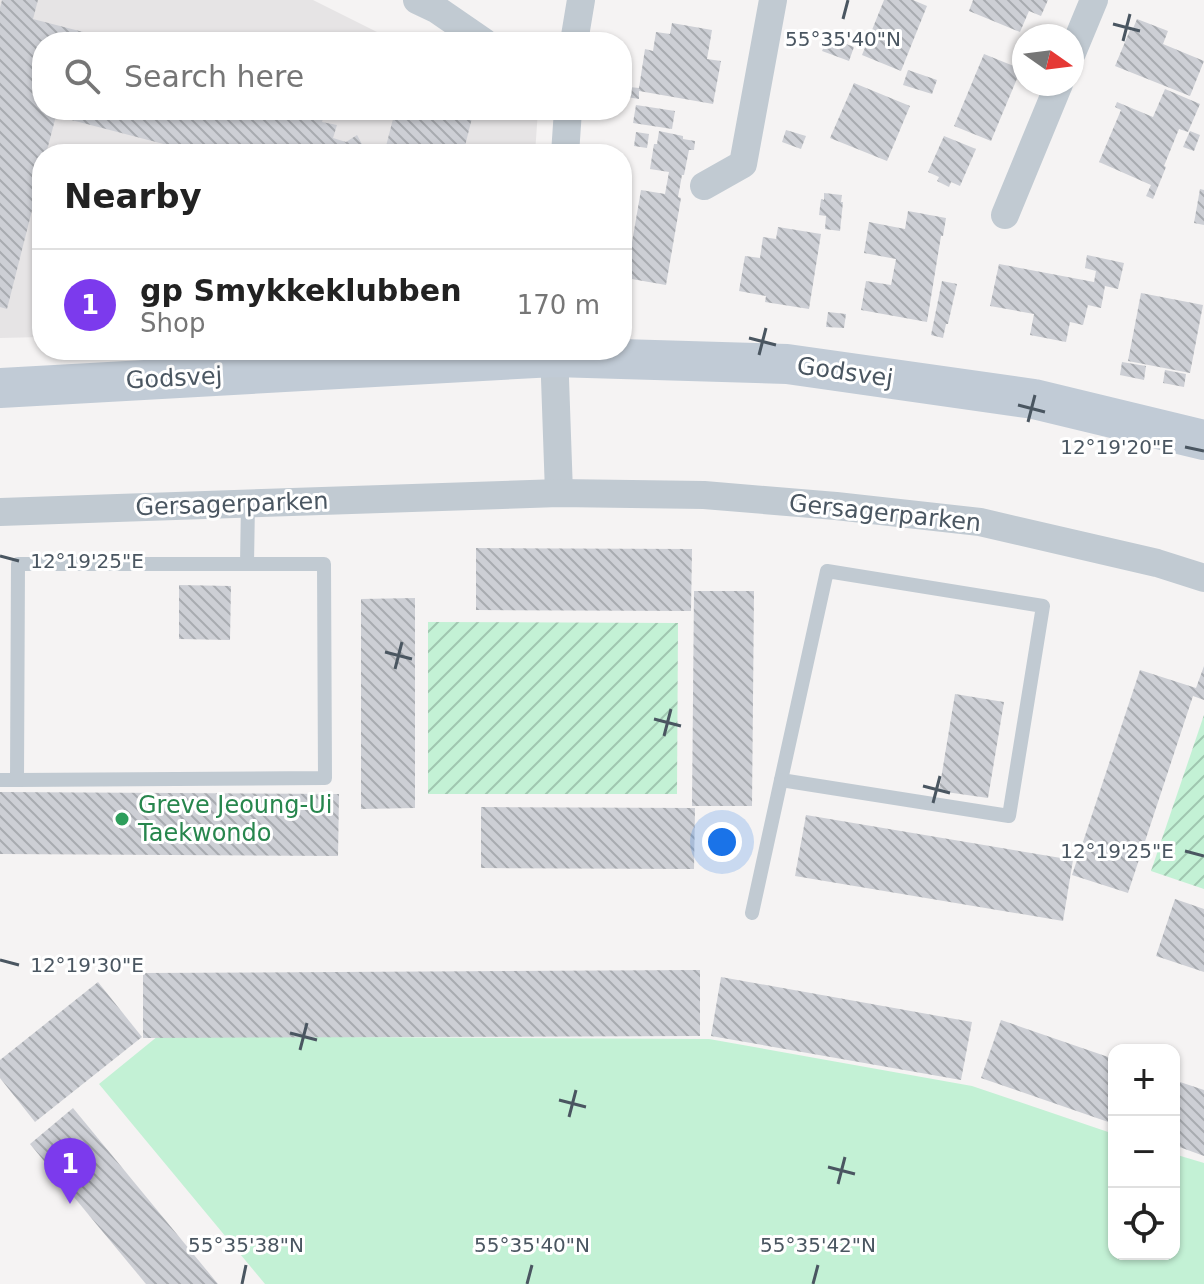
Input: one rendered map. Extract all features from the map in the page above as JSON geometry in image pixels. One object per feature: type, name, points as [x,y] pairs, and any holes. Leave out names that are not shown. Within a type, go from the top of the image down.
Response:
[{"type":"street","points":[[417,0],[469,32]]},
{"type":"street","points":[[576,32],[581,0]]},
{"type":"street","points":[[704,186],[743,164],[773,0]]},
{"type":"street","points":[[1084,24],[1094,0]]},
{"type":"street","points":[[1005,215],[1054,96]]},
{"type":"street","points":[[566,144],[567,120]]},
{"type":"street","name":"Godsvej","points":[[632,357],[787,364],[1034,399],[1204,440]]},
{"type":"street","name":"Godsvej","points":[[0,388],[456,360]]},
{"type":"street","points":[[554,360],[559,493]]},
{"type":"street","name":"Gersagerparken","points":[[0,512],[559,493],[704,495],[980,522],[1157,563],[1204,578]]},
{"type":"lane","points":[[247,564],[248,503]]},
{"type":"lane","points":[[0,780],[17,780],[325,778],[324,564],[18,564],[17,780]]},
{"type":"lane","points":[[752,913],[781,780],[827,571],[1043,606],[1009,816],[781,780]]},
{"type":"shaded area","points":[[0,0],[313,0],[377,32],[32,32],[32,120],[537,120],[536,144],[32,144],[32,337],[0,338]]},
{"type":"green space","points":[[428,622],[678,623],[677,794],[428,794]]},
{"type":"green space","points":[[1204,715],[1204,889],[1151,871]]},
{"type":"green space","points":[[158,1036],[709,1039],[972,1086],[1108,1132],[1108,1260],[1180,1260],[1180,1156],[1204,1163],[1204,1284],[265,1284],[99,1084]]},
{"type":"building","points":[[2,0],[38,0],[33,19],[83,32],[32,32],[32,120],[55,120],[49,144],[32,144],[32,210],[7,309],[0,307]]},
{"type":"building","points":[[884,0],[913,0],[927,6],[901,71],[862,55]]},
{"type":"building","points":[[973,0],[1048,0],[1041,16],[1029,11],[1023,24],[1012,24],[1012,29],[969,11]]},
{"type":"building","points":[[1137,19],[1168,31],[1163,44],[1204,61],[1190,96],[1115,66]]},
{"type":"building","points":[[672,23],[712,30],[707,59],[721,61],[713,104],[639,91],[639,99],[632,98],[632,87],[639,88],[645,49],[653,51],[656,32],[670,34]]},
{"type":"building","points":[[828,37],[854,47],[849,61],[822,51]]},
{"type":"building","points":[[984,54],[1012,65],[1012,91],[991,141],[954,126]]},
{"type":"building","points":[[908,70],[937,80],[932,94],[903,85]]},
{"type":"building","points":[[854,83],[910,106],[887,161],[830,138]]},
{"type":"building","points":[[1165,89],[1200,104],[1188,132],[1179,129],[1153,199],[1146,196],[1151,185],[1099,162],[1121,110],[1115,107],[1117,102],[1153,117]]},
{"type":"building","points":[[636,105],[675,111],[672,129],[633,123]]},
{"type":"building","points":[[71,120],[322,120],[337,125],[333,138],[346,142],[357,135],[362,144],[164,144]]},
{"type":"building","points":[[393,120],[472,120],[466,144],[387,144]]},
{"type":"building","points":[[786,130],[806,136],[801,149],[782,142]]},
{"type":"building","points":[[659,131],[695,141],[682,175],[666,285],[632,279],[632,242],[641,190],[665,194],[669,172],[650,169],[654,144],[657,144]]},
{"type":"building","points":[[1190,131],[1200,135],[1194,151],[1183,147]]},
{"type":"building","points":[[636,132],[649,134],[647,148],[634,146]]},
{"type":"building","points":[[944,136],[976,149],[960,186],[951,182],[949,187],[928,172]]},
{"type":"building","points":[[1200,189],[1204,190],[1204,225],[1194,223]]},
{"type":"building","points":[[824,193],[842,195],[840,231],[825,229],[826,216],[819,215]]},
{"type":"building","points":[[908,211],[946,218],[927,322],[861,310],[866,281],[891,285],[896,259],[864,253],[869,222],[905,229]]},
{"type":"building","points":[[778,227],[821,234],[809,309],[765,302],[766,296],[739,291],[745,256],[760,258],[763,237],[776,239]]},
{"type":"building","points":[[1087,255],[1124,263],[1118,289],[1105,286],[1101,308],[1088,305],[1083,325],[1070,322],[1066,342],[1030,335],[1034,314],[990,306],[999,264],[1094,282],[1096,271],[1085,268]]},
{"type":"building","points":[[942,281],[957,284],[943,338],[931,335]]},
{"type":"building","points":[[1141,293],[1203,305],[1190,373],[1128,361]]},
{"type":"building","points":[[828,312],[846,314],[844,328],[826,327]]},
{"type":"building","points":[[1122,362],[1146,366],[1144,380],[1120,375]]},
{"type":"building","points":[[1165,370],[1186,374],[1184,387],[1163,383]]},
{"type":"building","points":[[476,548],[692,549],[691,611],[476,610]]},
{"type":"building","points":[[179,585],[231,586],[230,640],[179,639]]},
{"type":"building","points":[[694,591],[754,591],[752,806],[692,806]]},
{"type":"building","points":[[415,598],[415,808],[361,809],[361,599]]},
{"type":"building","points":[[1204,666],[1204,700],[1193,696],[1128,893],[1072,875],[1140,670],[1196,688]]},
{"type":"building","points":[[955,694],[1004,702],[988,798],[939,791]]},
{"type":"building","points":[[0,792],[339,794],[338,856],[0,854]]},
{"type":"building","points":[[481,807],[695,808],[694,869],[481,868]]},
{"type":"building","points":[[806,815],[1073,860],[1063,921],[795,876]]},
{"type":"building","points":[[1175,899],[1204,909],[1204,972],[1156,956]]},
{"type":"building","points":[[700,970],[700,1036],[143,1038],[143,973]]},
{"type":"building","points":[[721,977],[972,1022],[961,1080],[711,1036]]},
{"type":"building","points":[[98,982],[142,1037],[35,1122],[0,1078],[0,1060]]},
{"type":"building","points":[[1001,1020],[1108,1057],[1108,1122],[981,1078]]},
{"type":"building","points":[[1180,1082],[1204,1090],[1204,1156],[1180,1147]]},
{"type":"building","points":[[73,1108],[218,1284],[146,1284],[30,1144]]},
{"type":"place","name":"Greve Jeoung-Ui Taekwondo","points":[[122,819]]},
{"type":"place","name":"gp Smykkeklubben","points":[[70,1204]]}]
